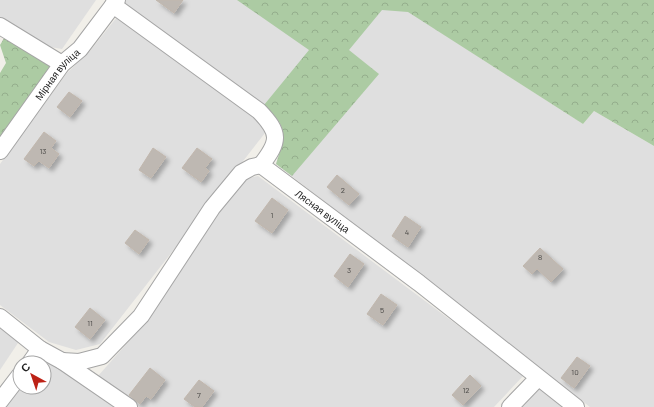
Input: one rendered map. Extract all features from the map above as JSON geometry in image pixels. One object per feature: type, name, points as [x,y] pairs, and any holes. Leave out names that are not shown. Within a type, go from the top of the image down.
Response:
[{"type":"street","name":"Мірная вуліца","points":[[0,151],[62,64],[80,49],[115,3]]},
{"type":"street","points":[[62,361],[80,362],[102,356],[141,316],[212,208],[241,174],[252,167],[261,165],[270,154],[276,139],[272,124],[259,111],[115,3]]},
{"type":"street","points":[[0,26],[62,64]]},
{"type":"street","name":"Лясная вуліца","points":[[261,165],[419,283],[576,407]]},
{"type":"street","points":[[0,317],[40,349],[62,361],[129,407]]},
{"type":"street","points":[[36,355],[40,349]]},
{"type":"street","points":[[510,407],[538,378]]},
{"type":"street","points":[[0,401],[12,385]]},
{"type":"shaded area","points":[[0,0],[96,0],[62,49],[39,45],[0,19]]},
{"type":"shaded area","points":[[126,0],[412,0],[409,12],[583,124],[594,111],[654,146],[654,407],[590,407],[276,164],[284,137],[279,120],[264,105],[123,4]]},
{"type":"shaded area","points":[[117,17],[255,114],[265,133],[100,344],[76,350],[49,342],[0,305],[0,164],[67,73],[90,51]]},
{"type":"shaded area","points":[[258,176],[524,375],[494,407],[139,407],[98,376],[146,322],[203,232],[243,179]]},
{"type":"shaded area","points":[[0,325],[20,340],[0,370]]},
{"type":"shaded area","points":[[52,362],[116,407],[5,407],[14,395],[52,395]]},
{"type":"shaded area","points":[[538,388],[562,407],[520,407]]},
{"type":"green space","points":[[237,0],[654,0],[654,146],[594,111],[583,124],[408,12],[382,10],[349,50],[379,74],[292,176],[276,164],[282,145],[283,132],[277,120],[264,105],[309,50]]},
{"type":"green space","points":[[6,35],[54,66],[0,140],[0,73],[6,63],[0,45]]},
{"type":"building","points":[[156,0],[183,0],[174,13]]},
{"type":"building","points":[[69,92],[82,101],[70,117],[57,107]]},
{"type":"building","points":[[44,132],[56,141],[51,148],[59,154],[49,168],[39,161],[34,166],[24,159]]},
{"type":"building","points":[[153,148],[166,157],[151,178],[139,170]]},
{"type":"building","points":[[197,148],[212,159],[205,168],[209,171],[201,182],[182,168]]},
{"type":"building","points":[[337,175],[359,194],[349,205],[327,187]]},
{"type":"building","points":[[272,198],[288,210],[272,233],[255,221]]},
{"type":"building","points":[[405,216],[421,227],[408,247],[392,236]]},
{"type":"building","points":[[135,230],[149,240],[139,254],[125,243]]},
{"type":"building","points":[[540,248],[563,269],[551,282],[537,269],[532,274],[523,266]]},
{"type":"building","points":[[350,254],[364,264],[348,287],[334,276]]},
{"type":"building","points":[[381,294],[397,305],[383,325],[367,314]]},
{"type":"building","points":[[90,308],[105,320],[90,339],[75,327]]},
{"type":"building","points":[[577,357],[590,366],[574,388],[561,378]]},
{"type":"building","points":[[150,368],[165,380],[151,399],[146,396],[140,404],[129,395]]},
{"type":"building","points":[[470,375],[481,386],[463,405],[452,395]]},
{"type":"building","points":[[199,380],[214,391],[202,407],[195,407],[184,399]]}]
